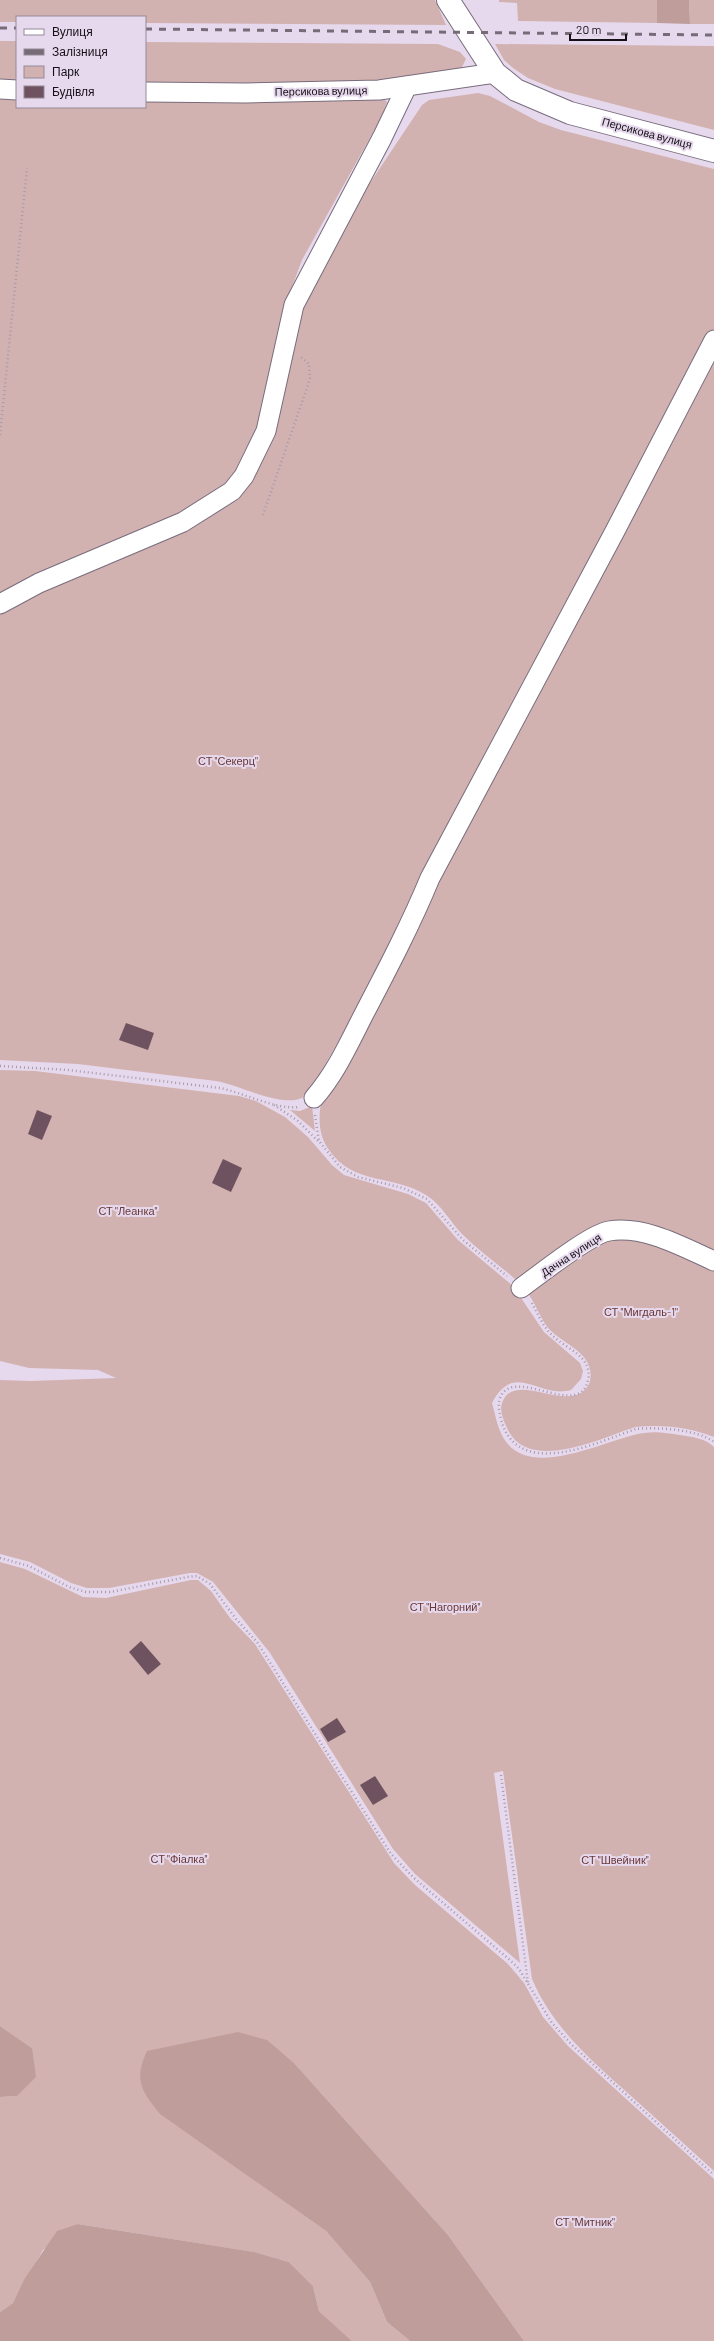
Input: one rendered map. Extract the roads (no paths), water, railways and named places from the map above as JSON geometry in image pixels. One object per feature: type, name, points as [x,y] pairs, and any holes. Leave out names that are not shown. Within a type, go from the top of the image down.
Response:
[{"type":"main road","name":"Персикова вулиця","points":[[448,0],[495,72],[516,90],[547,105],[603,122],[714,151]]},
{"type":"street","name":"Персикова вулиця","points":[[146,92],[246,93],[378,90],[495,72]]},
{"type":"street","points":[[0,604],[39,583],[183,522],[232,491],[244,476],[266,431],[294,305],[382,138],[407,86]]},
{"type":"street","points":[[0,90],[16,90]]},
{"type":"street","points":[[314,1098],[329,1080],[352,1038],[412,921],[430,878],[714,340]]},
{"type":"street","name":"Дачна вулиця","points":[[521,1288],[593,1238],[608,1231],[632,1231],[657,1237],[714,1261]]},
{"type":"railway","points":[[0,28],[16,28]]},
{"type":"railway","points":[[146,29],[714,35]]},
{"type":"park label","name":"СТ \"Секерц\"","points":[[228,761]]},
{"type":"park label","name":"СТ \"Леанка\"","points":[[128,1211]]},
{"type":"park label","name":"СТ \"Мигдаль-1\"","points":[[641,1312]]},
{"type":"park label","name":"СТ \"Нагорний\"","points":[[445,1607]]},
{"type":"park label","name":"СТ \"Фіалка\"","points":[[179,1859]]},
{"type":"park label","name":"СТ \"Швейник\"","points":[[615,1860]]},
{"type":"park label","name":"СТ \"Митник\"","points":[[585,2222]]}]
